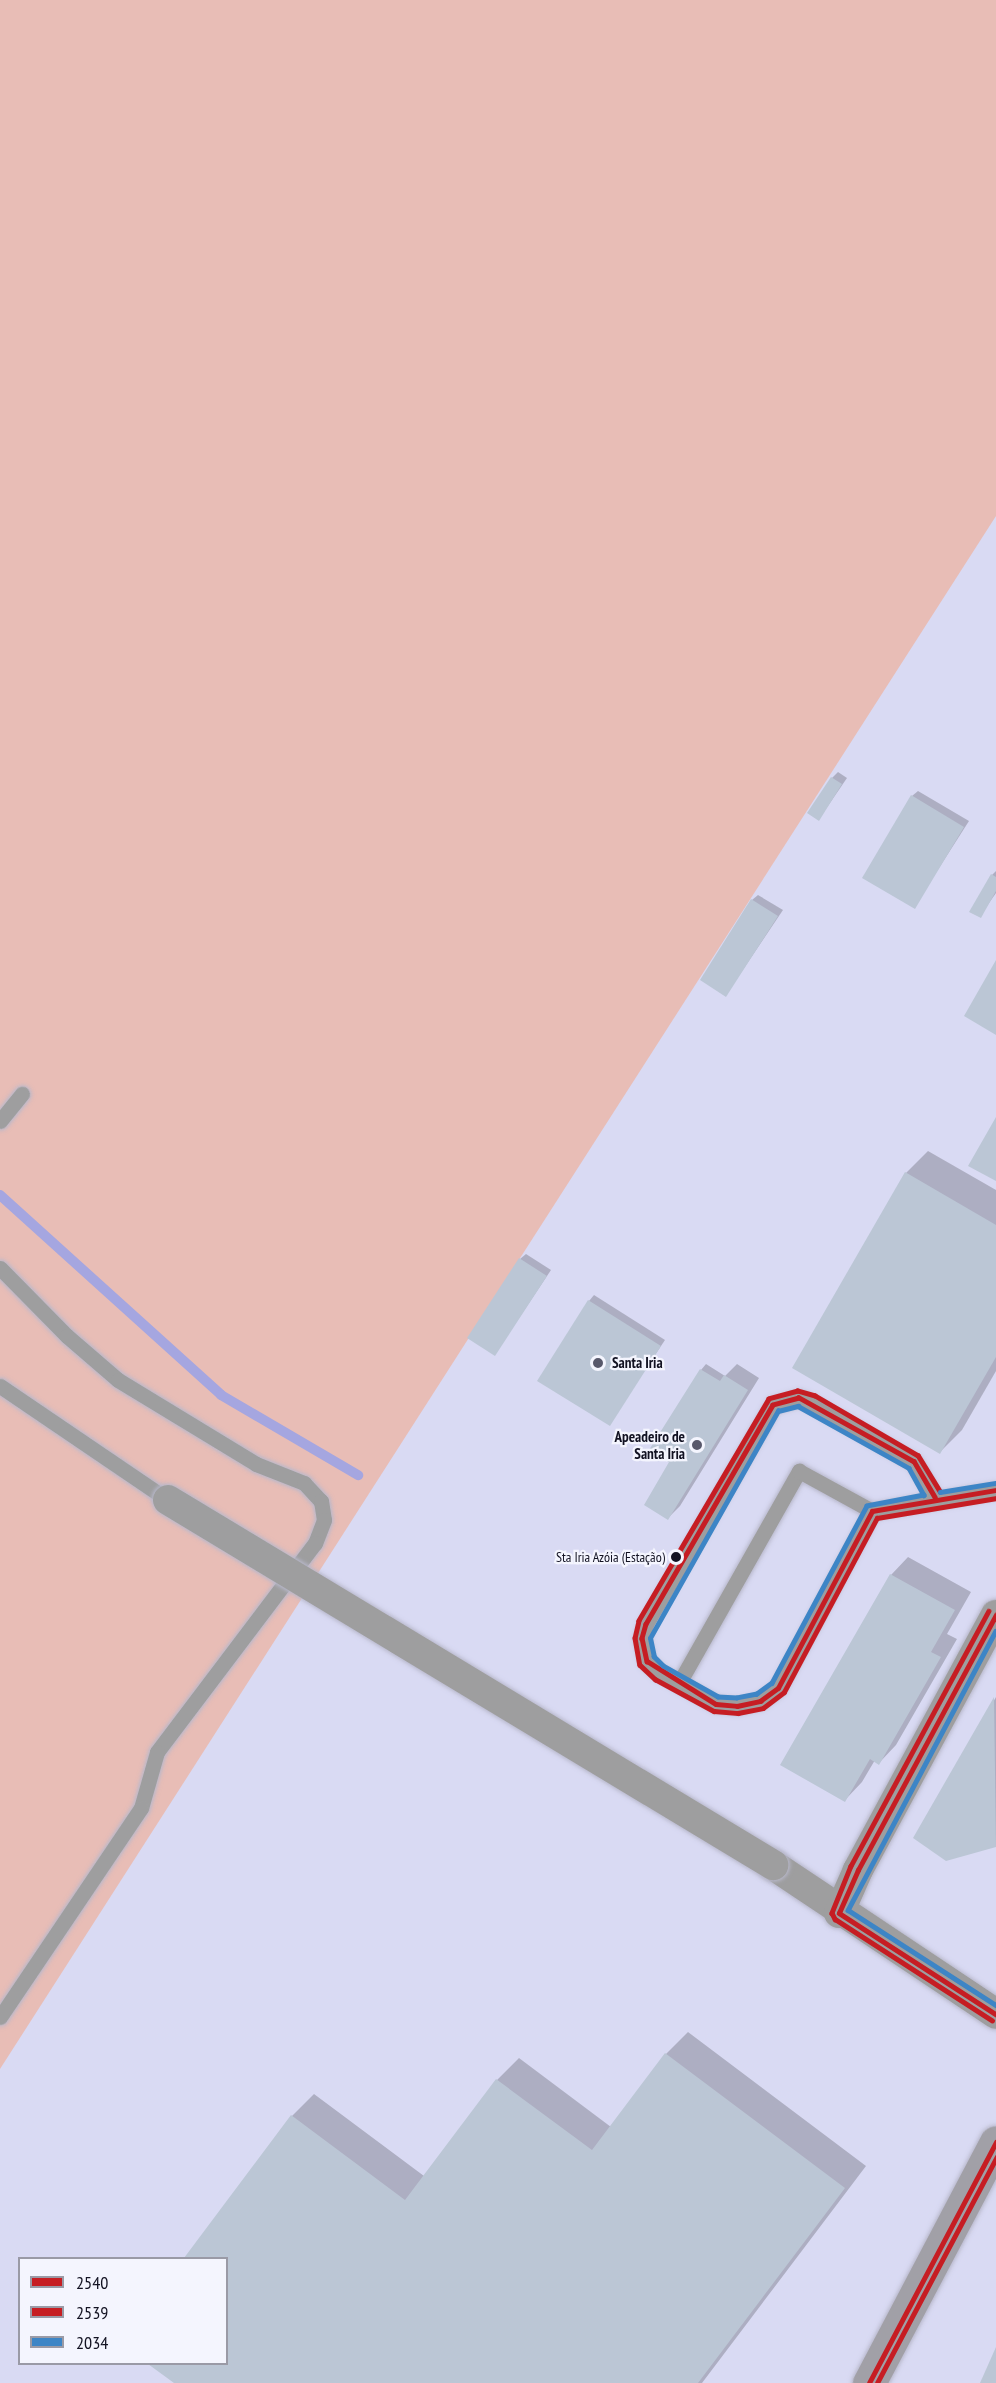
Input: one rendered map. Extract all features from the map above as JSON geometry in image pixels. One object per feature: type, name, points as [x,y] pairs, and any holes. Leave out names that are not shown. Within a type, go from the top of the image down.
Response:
[{"type":"main road","points":[[868,2383],[996,2142]]},
{"type":"street","points":[[168,1500],[773,1865],[839,1913],[996,2014]]},
{"type":"street","points":[[839,1913],[858,1870],[996,1615]]},
{"type":"lane","points":[[0,1121],[22,1094]]},
{"type":"lane","points":[[0,1268],[67,1336],[118,1380],[245,1458],[304,1483],[321,1501],[324,1520],[315,1543],[158,1752],[141,1808],[0,2017]]},
{"type":"lane","points":[[0,1386],[168,1500]]},
{"type":"lane","points":[[872,1511],[778,1688],[760,1701],[737,1706],[716,1704],[647,1661],[642,1638],[646,1624],[773,1405],[799,1398],[914,1462],[935,1498]]},
{"type":"lane","points":[[679,1683],[799,1471],[872,1511],[935,1498],[996,1490]]},
{"type":"shaded area","points":[[0,0],[996,0],[996,516],[0,2069]]},
{"type":"building","points":[[831,777],[842,784],[819,821],[807,813]]},
{"type":"building","points":[[911,795],[964,827],[915,909],[862,878]]},
{"type":"building","points":[[991,874],[996,877],[996,891],[981,918],[969,912]]},
{"type":"building","points":[[751,899],[778,916],[726,997],[700,980]]},
{"type":"building","points":[[996,960],[996,1035],[964,1016]]},
{"type":"building","points":[[996,1117],[996,1181],[968,1166]]},
{"type":"building","points":[[905,1172],[996,1225],[996,1357],[940,1454],[792,1368]]},
{"type":"building","points":[[519,1258],[547,1276],[495,1356],[467,1338]]},
{"type":"building","points":[[588,1300],[661,1346],[610,1426],[537,1381]]},
{"type":"building","name":"Apeadeiro de Santa Iria","points":[[700,1369],[720,1381],[724,1375],[748,1390],[668,1520],[644,1505],[669,1462],[649,1450]]},
{"type":"building","points":[[890,1574],[955,1610],[931,1652],[941,1657],[879,1765],[870,1759],[845,1802],[780,1765]]},
{"type":"building","points":[[994,1697],[996,1847],[946,1861],[913,1838]]},
{"type":"building","points":[[665,2053],[845,2188],[698,2383],[174,2383],[149,2365],[228,2365],[228,2257],[185,2257],[291,2115],[405,2200],[496,2079],[592,2150]]},
{"type":"building","points":[[996,2347],[996,2383],[980,2383]]},
{"type":"waterway","points":[[0,1195],[221,1395],[358,1475]]},
{"type":"transit line","name":"2539","points":[[940,1492],[918,1456],[815,1396],[798,1391],[769,1399],[639,1621],[635,1638],[640,1665],[655,1679],[714,1711],[738,1713],[763,1708],[784,1692],[877,1518],[996,1498]]},
{"type":"transit line","name":"2540","points":[[935,1498],[914,1462],[799,1398],[773,1405],[646,1624],[642,1638],[647,1661],[716,1704],[737,1706],[760,1701],[778,1688],[872,1511],[996,1490]]},
{"type":"transit line","name":"2034","points":[[798,1406],[909,1468],[924,1495],[867,1506],[772,1683],[757,1694],[737,1698],[718,1697],[663,1666],[654,1657],[650,1638],[778,1411],[798,1406]]},
{"type":"transit line","name":"2034","points":[[940,1492],[995,1483]]},
{"type":"transit line","name":"2539","points":[[989,1611],[851,1866],[832,1913],[835,1919],[992,2020]]},
{"type":"transit line","name":"2540","points":[[839,1913],[858,1870],[996,1615]]},
{"type":"transit line","name":"2034","points":[[996,1631],[848,1910],[996,2005]]},
{"type":"transit line","name":"2540","points":[[839,1913],[996,2014]]},
{"type":"transit line","name":"2540","points":[[869,2383],[996,2142]]},
{"type":"transit line","name":"2539","points":[[877,2383],[996,2158]]},
{"type":"place","name":"Santa Iria","points":[[598,1363]]},
{"type":"place","name":"Apeadeiro de Santa Iria","points":[[697,1445]]},
{"type":"place","name":"Sta Iria Azóia (Estação)","points":[[676,1557]]}]
